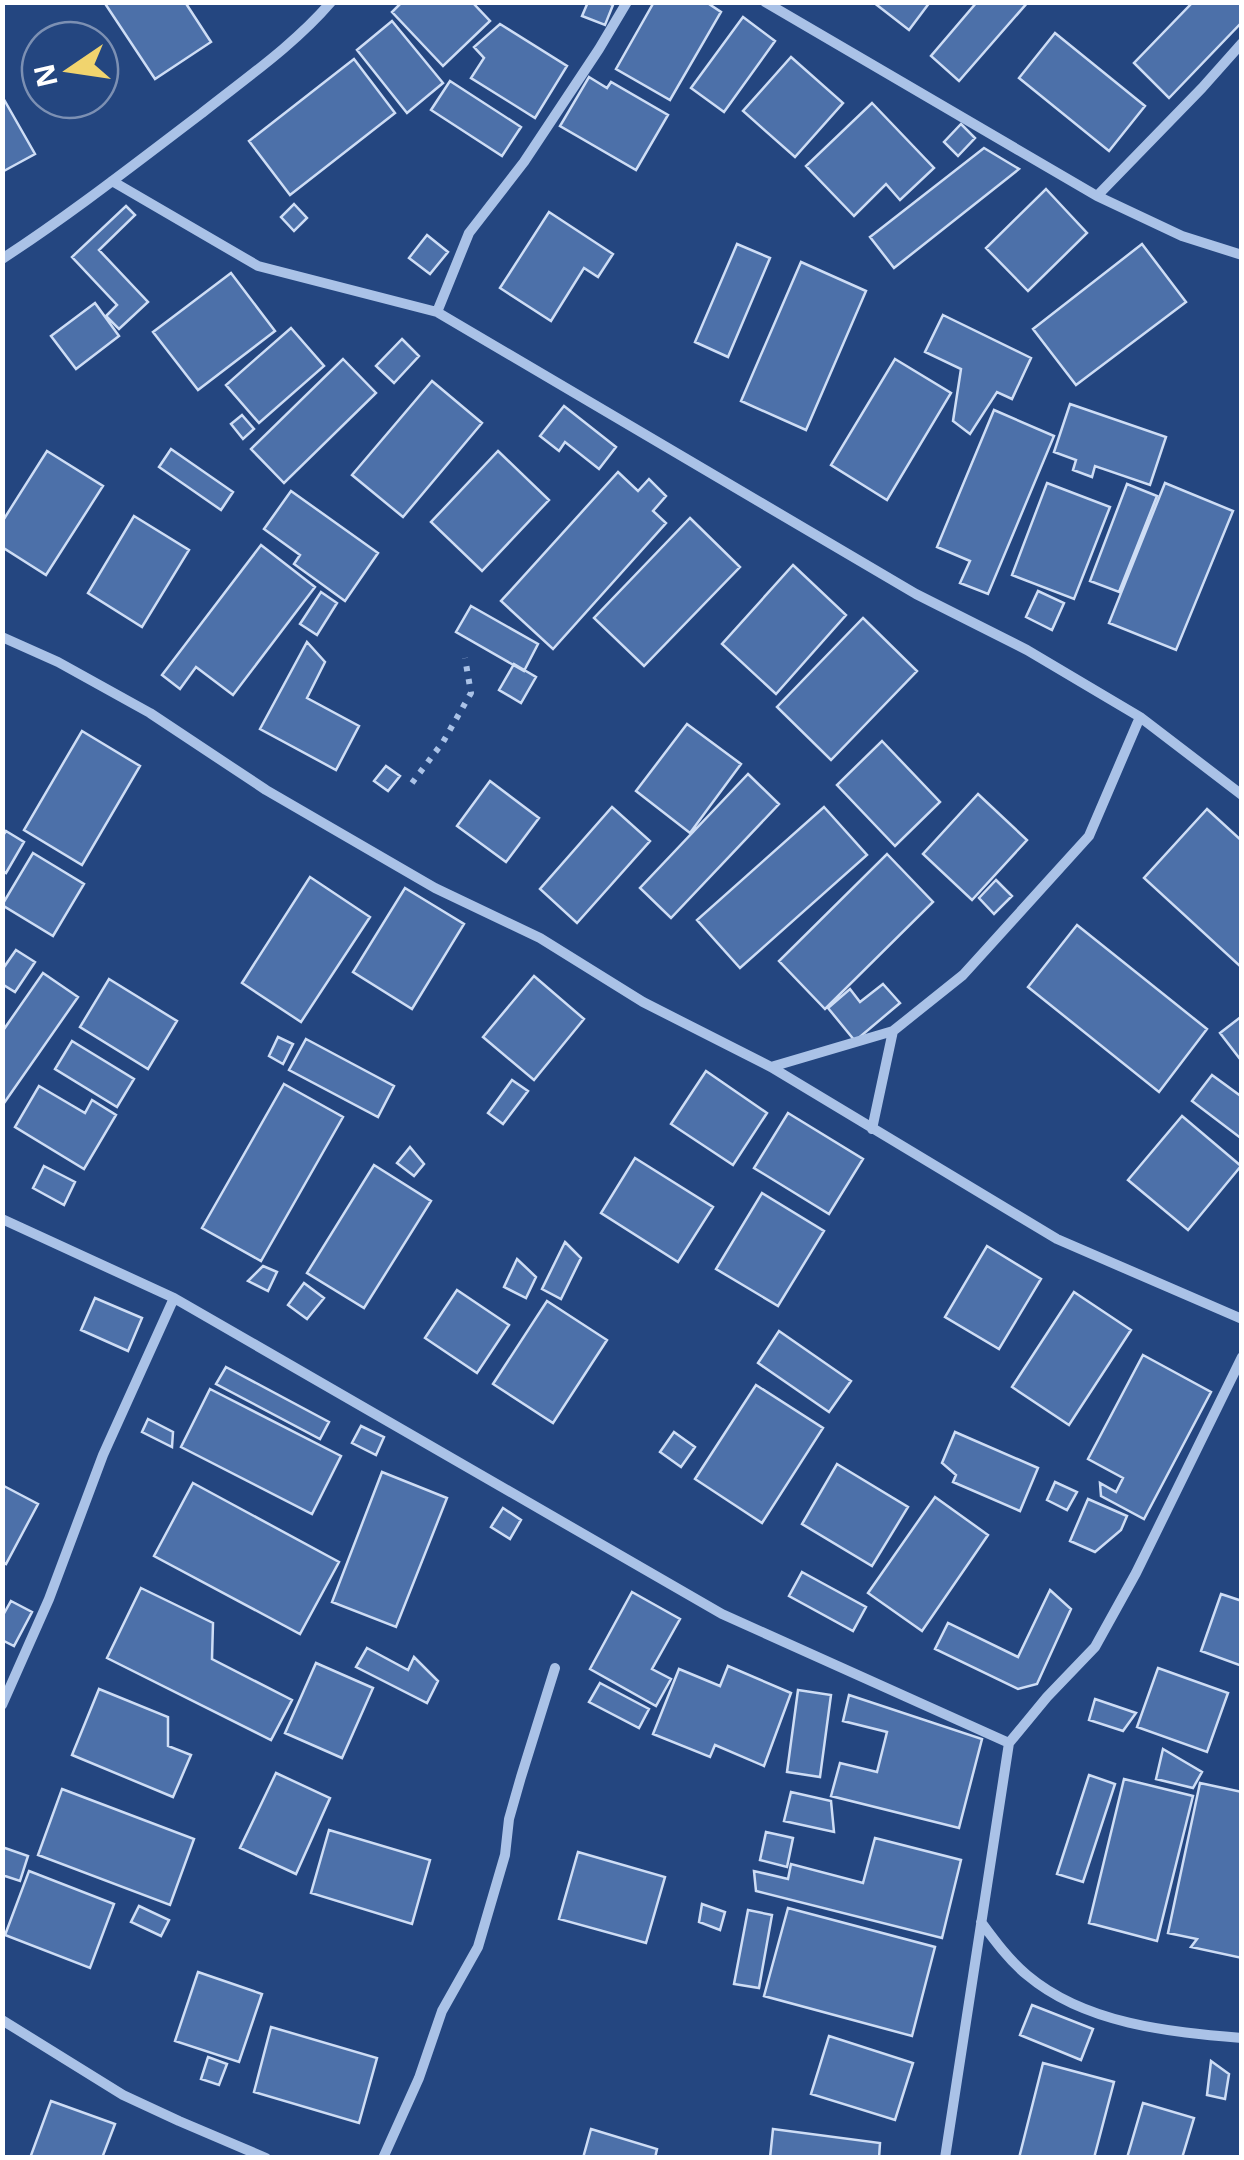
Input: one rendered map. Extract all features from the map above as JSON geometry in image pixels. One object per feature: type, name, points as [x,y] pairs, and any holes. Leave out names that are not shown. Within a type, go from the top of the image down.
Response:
[{"type":"street","points":[[2,259],[257,70],[331,2]]},
{"type":"street","points":[[437,312],[469,233],[533,148],[627,2]]},
{"type":"street","points":[[765,2],[1097,196],[1182,236],[1242,255]]},
{"type":"street","points":[[1097,196],[1242,43]]},
{"type":"street","points":[[112,181],[258,266],[437,312],[916,594],[1027,650],[1140,717],[1242,795]]},
{"type":"street","points":[[2,638],[58,662],[150,713],[266,790],[435,888],[540,938],[643,1002],[772,1067],[1057,1239],[1242,1320]]},
{"type":"street","points":[[772,1067],[893,1030],[963,976],[1089,836],[1140,717]]},
{"type":"street","points":[[872,1129],[893,1030]]},
{"type":"street","points":[[2,1219],[174,1298],[722,1614],[1009,1742]]},
{"type":"street","points":[[2,1705],[49,1599],[102,1455],[174,1298]]},
{"type":"street","points":[[946,2158],[1009,1742],[1095,1647],[1136,1574],[1242,1358]]},
{"type":"street","points":[[383,2158],[419,2078],[442,2011],[478,1947],[505,1855],[521,1777],[555,1668]]},
{"type":"street","points":[[981,1922],[1000,1948],[1029,1976],[1069,2001],[1124,2022],[1242,2038]]},
{"type":"street","points":[[2,2020],[124,2095],[266,2158]]},
{"type":"path","points":[[412,783],[443,742],[471,693],[466,658]]},
{"type":"building","points":[[104,2],[185,2],[211,42],[155,79],[120,26],[120,20],[116,20]]},
{"type":"building","points":[[402,2],[472,2],[490,21],[443,66],[392,12]]},
{"type":"building","points":[[588,2],[613,5],[605,25],[582,16]]},
{"type":"building","points":[[654,2],[706,2],[721,12],[670,100],[616,69]]},
{"type":"building","points":[[873,2],[930,2],[909,30]]},
{"type":"building","points":[[977,2],[1028,2],[959,81],[931,56]]},
{"type":"building","points":[[1193,2],[1242,2],[1242,22],[1169,98],[1134,63]]},
{"type":"building","points":[[743,17],[775,41],[724,112],[691,88]]},
{"type":"building","points":[[392,21],[443,83],[407,113],[357,50]]},
{"type":"building","points":[[500,24],[567,66],[535,118],[471,78],[484,58],[474,47]]},
{"type":"building","points":[[1055,33],[1145,106],[1109,151],[1019,78]]},
{"type":"building","points":[[791,57],[843,103],[795,157],[743,111]]},
{"type":"building","points":[[354,59],[395,113],[290,195],[249,141]]},
{"type":"building","points":[[589,77],[607,88],[611,82],[668,115],[636,170],[560,126]]},
{"type":"building","points":[[450,81],[521,127],[502,156],[431,110]]},
{"type":"building","points":[[2,96],[35,154],[2,172]]},
{"type":"building","points":[[872,103],[934,168],[900,200],[886,184],[854,216],[806,166]]},
{"type":"building","points":[[961,124],[975,138],[958,156],[944,142]]},
{"type":"building","points":[[984,148],[1019,169],[894,268],[870,237]]},
{"type":"building","points":[[1046,189],[1087,233],[1028,291],[986,248]]},
{"type":"building","points":[[294,204],[307,218],[294,231],[281,217]]},
{"type":"building","points":[[126,206],[135,215],[99,250],[148,302],[119,329],[106,316],[117,305],[72,257]]},
{"type":"building","points":[[549,212],[613,254],[598,277],[584,268],[551,321],[500,288]]},
{"type":"building","points":[[427,235],[448,252],[430,274],[409,258]]},
{"type":"building","points":[[737,244],[770,258],[728,357],[695,342]]},
{"type":"building","points":[[1142,244],[1186,302],[1076,385],[1033,329]]},
{"type":"building","points":[[801,262],[866,291],[806,430],[741,401]]},
{"type":"building","points":[[231,273],[275,331],[198,390],[153,332]]},
{"type":"building","points":[[95,303],[119,336],[76,369],[51,336]]},
{"type":"building","points":[[943,315],[1031,358],[1012,399],[997,392],[970,434],[953,421],[961,369],[925,352]]},
{"type":"building","points":[[291,328],[324,366],[259,423],[226,385]]},
{"type":"building","points":[[402,339],[419,356],[394,383],[376,366]]},
{"type":"building","points":[[343,359],[376,393],[284,483],[251,449]]},
{"type":"building","points":[[895,359],[951,393],[887,500],[831,465]]},
{"type":"building","points":[[432,381],[482,423],[403,517],[352,475]]},
{"type":"building","points":[[1070,404],[1166,437],[1150,485],[1095,466],[1092,477],[1073,470],[1076,460],[1054,452]]},
{"type":"building","points":[[564,406],[616,447],[599,469],[565,442],[559,451],[540,436]]},
{"type":"building","points":[[994,410],[1054,436],[988,594],[960,583],[970,561],[937,547]]},
{"type":"building","points":[[242,415],[254,429],[243,439],[231,424]]},
{"type":"building","points":[[171,449],[233,492],[221,510],[159,467]]},
{"type":"building","points":[[47,451],[103,486],[46,575],[2,547],[2,522]]},
{"type":"building","points":[[498,451],[549,500],[482,571],[431,522]]},
{"type":"building","points":[[618,472],[638,491],[649,479],[666,496],[653,511],[666,523],[553,649],[501,601]]},
{"type":"building","points":[[1047,483],[1110,507],[1074,599],[1012,575]]},
{"type":"building","points":[[1165,483],[1233,511],[1176,650],[1109,623]]},
{"type":"building","points":[[1127,484],[1157,496],[1119,592],[1090,581]]},
{"type":"building","points":[[291,491],[378,553],[345,601],[294,564],[300,555],[264,529]]},
{"type":"building","points":[[134,516],[189,550],[142,627],[88,593]]},
{"type":"building","points":[[690,518],[740,567],[644,666],[594,618]]},
{"type":"building","points":[[261,545],[315,587],[233,695],[196,667],[180,689],[162,675]]},
{"type":"building","points":[[793,565],[846,615],[776,694],[722,644]]},
{"type":"building","points":[[1038,591],[1064,603],[1052,630],[1026,617]]},
{"type":"building","points":[[321,592],[337,603],[317,635],[300,624]]},
{"type":"building","points":[[471,606],[538,644],[524,671],[456,632]]},
{"type":"building","points":[[863,618],[917,671],[831,760],[777,707]]},
{"type":"building","points":[[307,642],[325,662],[307,698],[359,726],[336,770],[260,729]]},
{"type":"building","points":[[514,664],[536,677],[521,703],[499,690]]},
{"type":"building","points":[[687,724],[741,764],[690,833],[636,791]]},
{"type":"building","points":[[82,731],[140,766],[82,865],[24,830]]},
{"type":"building","points":[[882,741],[940,802],[895,846],[837,785]]},
{"type":"building","points":[[386,766],[400,776],[388,791],[374,781]]},
{"type":"building","points":[[748,774],[779,804],[671,918],[640,888]]},
{"type":"building","points":[[490,781],[539,818],[506,862],[457,826]]},
{"type":"building","points":[[978,794],[1027,840],[972,900],[923,854]]},
{"type":"building","points":[[612,807],[650,841],[577,923],[540,889]]},
{"type":"building","points":[[824,807],[867,855],[740,968],[697,920]]},
{"type":"building","points":[[1207,809],[1242,841],[1241,967],[1144,878]]},
{"type":"building","points":[[6,831],[24,842],[6,873],[2,871],[2,837]]},
{"type":"building","points":[[33,853],[84,884],[53,936],[2,905]]},
{"type":"building","points":[[887,854],[933,902],[825,1009],[779,961]]},
{"type":"building","points":[[310,877],[370,917],[301,1022],[242,983]]},
{"type":"building","points":[[996,880],[1012,896],[994,914],[979,898]]},
{"type":"building","points":[[405,888],[464,924],[412,1009],[353,972]]},
{"type":"building","points":[[1077,925],[1207,1029],[1159,1092],[1028,987]]},
{"type":"building","points":[[16,950],[35,962],[15,992],[2,984],[2,970]]},
{"type":"building","points":[[43,973],[78,997],[2,1106],[2,1032]]},
{"type":"building","points":[[534,976],[584,1019],[534,1080],[483,1037]]},
{"type":"building","points":[[109,979],[177,1021],[148,1069],[80,1027]]},
{"type":"building","points":[[883,984],[900,1003],[855,1041],[828,1008],[850,989],[860,1002]]},
{"type":"building","points":[[1242,1016],[1242,1059],[1240,1059],[1220,1033]]},
{"type":"building","points":[[278,1037],[293,1044],[283,1064],[269,1056]]},
{"type":"building","points":[[306,1039],[394,1086],[378,1117],[289,1070]]},
{"type":"building","points":[[72,1041],[134,1079],[117,1107],[55,1069]]},
{"type":"building","points":[[706,1071],[767,1113],[733,1165],[671,1124]]},
{"type":"building","points":[[1212,1075],[1242,1097],[1242,1139],[1192,1101]]},
{"type":"building","points":[[512,1080],[528,1091],[503,1124],[488,1113]]},
{"type":"building","points":[[284,1084],[343,1117],[261,1261],[202,1228]]},
{"type":"building","points":[[39,1086],[85,1113],[92,1100],[116,1115],[84,1169],[15,1127]]},
{"type":"building","points":[[788,1113],[863,1159],[829,1214],[754,1168]]},
{"type":"building","points":[[1182,1116],[1241,1166],[1188,1230],[1128,1180]]},
{"type":"building","points":[[410,1147],[424,1164],[414,1176],[397,1163]]},
{"type":"building","points":[[635,1158],[713,1207],[678,1262],[601,1213]]},
{"type":"building","points":[[374,1165],[431,1201],[364,1308],[307,1273]]},
{"type":"building","points":[[44,1166],[75,1182],[64,1205],[33,1188]]},
{"type":"building","points":[[762,1193],[824,1231],[778,1306],[716,1269]]},
{"type":"building","points":[[565,1242],[581,1258],[561,1299],[542,1289]]},
{"type":"building","points":[[987,1246],[1041,1279],[999,1349],[945,1317]]},
{"type":"building","points":[[517,1259],[536,1277],[526,1298],[504,1287]]},
{"type":"building","points":[[263,1266],[277,1272],[268,1291],[248,1281]]},
{"type":"building","points":[[304,1283],[324,1298],[307,1319],[288,1305]]},
{"type":"building","points":[[457,1290],[509,1325],[477,1373],[425,1338]]},
{"type":"building","points":[[1074,1292],[1131,1330],[1069,1425],[1012,1387]]},
{"type":"building","points":[[95,1298],[142,1318],[128,1351],[81,1330]]},
{"type":"building","points":[[547,1301],[607,1340],[553,1423],[493,1384]]},
{"type":"building","points":[[779,1331],[851,1381],[829,1412],[758,1363]]},
{"type":"building","points":[[1143,1355],[1211,1392],[1144,1519],[1101,1496],[1100,1483],[1116,1492],[1123,1478],[1088,1459]]},
{"type":"building","points":[[226,1367],[329,1422],[320,1439],[216,1384]]},
{"type":"building","points":[[756,1385],[823,1428],[762,1523],[695,1479]]},
{"type":"building","points":[[210,1389],[341,1456],[312,1514],[181,1447]]},
{"type":"building","points":[[148,1419],[173,1432],[172,1447],[142,1432]]},
{"type":"building","points":[[361,1426],[384,1437],[376,1455],[352,1443]]},
{"type":"building","points":[[674,1432],[695,1447],[681,1467],[660,1452]]},
{"type":"building","points":[[955,1432],[1038,1468],[1020,1511],[953,1482],[956,1475],[942,1463]]},
{"type":"building","points":[[837,1464],[908,1507],[872,1566],[802,1524]]},
{"type":"building","points":[[382,1472],[447,1498],[396,1627],[332,1602]]},
{"type":"building","points":[[1055,1482],[1077,1492],[1067,1510],[1047,1500]]},
{"type":"building","points":[[193,1483],[339,1562],[300,1634],[154,1556]]},
{"type":"building","points":[[2,1485],[38,1504],[6,1564],[2,1562]]},
{"type":"building","points":[[935,1497],[988,1535],[922,1631],[868,1593]]},
{"type":"building","points":[[1088,1499],[1127,1516],[1121,1530],[1095,1552],[1070,1541]]},
{"type":"building","points":[[503,1508],[521,1520],[510,1539],[491,1527]]},
{"type":"building","points":[[802,1572],[866,1607],[853,1631],[789,1596]]},
{"type":"building","points":[[141,1588],[213,1623],[212,1659],[292,1700],[271,1740],[107,1658]]},
{"type":"building","points":[[1050,1590],[1071,1609],[1037,1684],[1018,1689],[935,1649],[948,1623],[1018,1657]]},
{"type":"building","points":[[632,1592],[680,1619],[652,1669],[671,1679],[656,1706],[590,1669]]},
{"type":"building","points":[[1221,1594],[1242,1601],[1242,1666],[1201,1651]]},
{"type":"building","points":[[11,1601],[32,1612],[14,1646],[2,1640],[2,1617]]},
{"type":"building","points":[[367,1648],[408,1670],[414,1657],[438,1681],[427,1703],[356,1667]]},
{"type":"building","points":[[316,1663],[373,1688],[342,1758],[285,1733]]},
{"type":"building","points":[[728,1666],[791,1693],[764,1766],[715,1745],[710,1757],[653,1734],[679,1669],[720,1686]]},
{"type":"building","points":[[1158,1668],[1228,1693],[1207,1752],[1137,1727]]},
{"type":"building","points":[[600,1683],[649,1709],[639,1728],[589,1702]]},
{"type":"building","points":[[99,1689],[168,1717],[168,1746],[191,1755],[173,1797],[72,1755]]},
{"type":"building","points":[[798,1690],[831,1695],[820,1777],[787,1772]]},
{"type":"building","points":[[849,1695],[982,1739],[959,1828],[831,1796],[840,1763],[877,1772],[887,1732],[843,1721]]},
{"type":"building","points":[[1095,1699],[1136,1713],[1123,1731],[1089,1720]]},
{"type":"building","points":[[1163,1749],[1202,1772],[1193,1788],[1156,1779]]},
{"type":"building","points":[[276,1773],[330,1798],[296,1874],[240,1848]]},
{"type":"building","points":[[1089,1775],[1115,1784],[1083,1882],[1057,1874]]},
{"type":"building","points":[[1124,1779],[1193,1796],[1157,1941],[1089,1923]]},
{"type":"building","points":[[1200,1783],[1242,1792],[1242,1958],[1191,1947],[1197,1939],[1168,1933]]},
{"type":"building","points":[[62,1789],[194,1839],[170,1905],[38,1855]]},
{"type":"building","points":[[791,1792],[831,1801],[834,1832],[784,1821]]},
{"type":"building","points":[[329,1830],[430,1860],[412,1924],[311,1893]]},
{"type":"building","points":[[766,1832],[793,1838],[787,1867],[760,1860]]},
{"type":"building","points":[[875,1838],[961,1860],[942,1938],[756,1891],[754,1871],[788,1879],[791,1864],[863,1883]]},
{"type":"building","points":[[2,1847],[28,1856],[20,1881],[2,1875]]},
{"type":"building","points":[[578,1852],[665,1877],[646,1943],[559,1919]]},
{"type":"building","points":[[29,1871],[114,1904],[90,1968],[5,1935]]},
{"type":"building","points":[[702,1904],[725,1912],[720,1930],[699,1922]]},
{"type":"building","points":[[139,1906],[169,1920],[161,1936],[131,1922]]},
{"type":"building","points":[[788,1908],[935,1947],[912,2036],[764,1996]]},
{"type":"building","points":[[748,1910],[772,1915],[759,1988],[734,1984]]},
{"type":"building","points":[[198,1972],[262,1994],[239,2062],[175,2041]]},
{"type":"building","points":[[1032,2005],[1093,2029],[1081,2060],[1020,2035]]},
{"type":"building","points":[[271,2027],[377,2058],[359,2123],[254,2092]]},
{"type":"building","points":[[829,2036],[913,2063],[895,2120],[811,2094]]},
{"type":"building","points":[[208,2057],[227,2064],[219,2085],[201,2079]]},
{"type":"building","points":[[1211,2061],[1229,2074],[1225,2099],[1207,2095]]},
{"type":"building","points":[[1043,2063],[1114,2082],[1094,2158],[1019,2158]]},
{"type":"building","points":[[51,2101],[115,2124],[102,2158],[30,2158]]},
{"type":"building","points":[[1143,2103],[1194,2118],[1182,2158],[1127,2158]]},
{"type":"building","points":[[591,2129],[657,2149],[655,2158],[583,2158]]},
{"type":"building","points":[[773,2129],[880,2143],[879,2158],[770,2158]]}]
